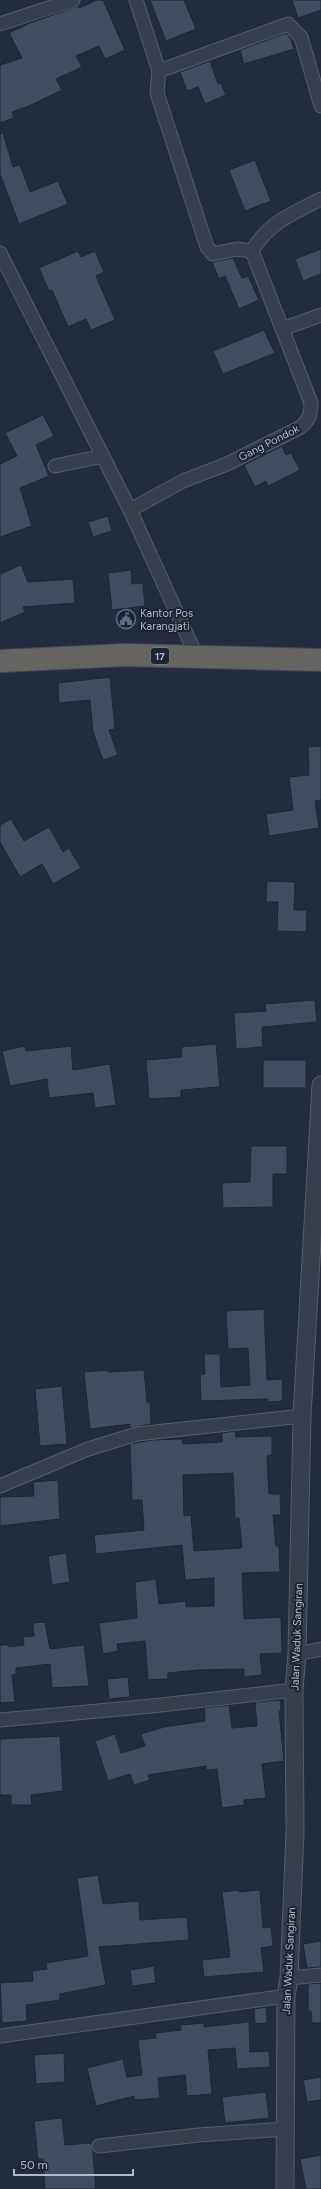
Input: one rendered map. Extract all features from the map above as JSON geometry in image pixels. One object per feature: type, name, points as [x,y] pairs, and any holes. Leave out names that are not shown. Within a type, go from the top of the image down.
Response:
[{"type":"highway","name":"17","points":[[0,661],[125,655],[321,660]]},
{"type":"street","points":[[0,24],[73,0]]},
{"type":"street","points":[[136,0],[159,71],[157,93],[207,247],[213,254],[236,249],[252,251],[260,237],[268,228],[321,198]]},
{"type":"street","points":[[159,71],[288,24],[301,37],[321,106]]},
{"type":"street","name":"Gang Pondok","points":[[130,510],[183,481],[227,464],[307,423],[311,414],[311,403],[252,251]]},
{"type":"street","points":[[0,253],[130,510],[197,656]]},
{"type":"street","points":[[282,329],[321,314]]},
{"type":"street","points":[[55,466],[103,456]]},
{"type":"street","name":"Jalan Waduk Sangiran","points":[[285,2189],[286,1996],[289,1978],[295,1832],[294,1690],[297,1654],[302,1416],[321,1086]]},
{"type":"street","points":[[0,1486],[88,1449],[137,1434],[302,1416]]},
{"type":"street","points":[[297,1654],[321,1649]]},
{"type":"street","points":[[0,1720],[152,1706],[294,1690]]},
{"type":"street","points":[[289,1978],[321,1975]]},
{"type":"street","points":[[0,2036],[286,1996]]},
{"type":"street","points":[[99,2146],[199,2135],[285,2129]]},
{"type":"building","points":[[97,0],[103,0],[125,50],[105,59],[99,46],[76,56],[82,67],[56,79],[62,90],[29,106],[12,112],[14,118],[0,123],[0,65],[22,58],[9,33],[30,23],[78,6],[79,8]]},
{"type":"building","points":[[150,0],[184,0],[196,29],[166,41]]},
{"type":"building","points":[[292,0],[321,0],[321,10],[298,18]]},
{"type":"building","points":[[286,33],[291,39],[294,49],[244,64],[240,50]]},
{"type":"building","points":[[210,61],[218,84],[221,83],[226,95],[205,104],[198,87],[187,91],[180,72]]},
{"type":"building","points":[[3,133],[13,167],[20,165],[30,192],[58,181],[68,204],[19,224],[0,174],[0,134]]},
{"type":"building","points":[[255,160],[271,201],[245,211],[229,170]]},
{"type":"building","points":[[321,249],[321,274],[303,281],[295,259]]},
{"type":"building","points":[[78,251],[81,257],[95,251],[104,272],[96,276],[115,320],[91,330],[86,319],[68,327],[52,290],[49,291],[39,268]]},
{"type":"building","points":[[233,258],[242,278],[248,276],[259,300],[239,309],[225,276],[219,279],[212,262]]},
{"type":"building","points":[[264,330],[275,353],[223,374],[213,351]]},
{"type":"building","points":[[43,415],[54,436],[36,445],[49,476],[20,488],[32,526],[0,537],[0,464],[17,456],[5,433]]},
{"type":"building","points":[[282,446],[286,455],[291,453],[300,470],[268,486],[266,481],[255,487],[244,465]]},
{"type":"building","points":[[108,516],[112,531],[93,537],[88,522]]},
{"type":"building","points":[[21,565],[28,582],[73,579],[75,603],[23,607],[25,612],[0,623],[0,574]]},
{"type":"building","points":[[131,570],[132,584],[143,583],[145,606],[112,610],[108,573]]},
{"type":"building","points":[[110,677],[115,729],[109,730],[118,755],[103,760],[93,732],[90,700],[59,703],[58,683]]},
{"type":"building","points":[[321,746],[321,800],[315,801],[319,828],[269,836],[266,814],[293,810],[289,777],[309,775],[308,747]]},
{"type":"building","points":[[11,819],[24,841],[49,827],[63,852],[69,848],[81,868],[53,884],[42,864],[20,877],[0,842],[0,825]]},
{"type":"building","points":[[267,881],[295,882],[294,910],[307,910],[306,932],[277,931],[278,902],[266,902]]},
{"type":"building","points":[[315,1000],[317,1022],[262,1027],[263,1047],[236,1049],[234,1013],[266,1011],[265,1004]]},
{"type":"building","points":[[216,1044],[220,1087],[181,1090],[181,1097],[149,1099],[146,1060],[182,1057],[181,1047]]},
{"type":"building","points":[[25,1046],[26,1051],[71,1046],[73,1070],[110,1064],[116,1105],[95,1108],[93,1093],[49,1098],[47,1079],[10,1086],[2,1051]]},
{"type":"building","points":[[263,1060],[306,1060],[306,1088],[263,1088]]},
{"type":"building","points":[[251,1146],[287,1146],[287,1174],[273,1174],[273,1207],[223,1208],[222,1183],[250,1182]]},
{"type":"building","points":[[264,1309],[267,1380],[282,1379],[283,1401],[268,1402],[268,1399],[201,1401],[200,1375],[205,1374],[204,1354],[220,1354],[221,1387],[250,1385],[248,1348],[228,1349],[226,1311]]},
{"type":"building","points":[[108,1370],[108,1372],[144,1370],[147,1402],[150,1402],[151,1424],[130,1428],[130,1424],[90,1429],[84,1372]]},
{"type":"building","points":[[62,1386],[67,1444],[40,1446],[35,1389]]},
{"type":"building","points":[[235,1431],[236,1437],[272,1436],[272,1455],[267,1456],[269,1494],[280,1494],[281,1515],[273,1515],[276,1546],[279,1546],[280,1572],[242,1573],[244,1619],[281,1617],[282,1653],[260,1654],[262,1675],[244,1677],[244,1669],[197,1670],[168,1673],[168,1679],[148,1680],[145,1641],[117,1644],[118,1651],[103,1654],[99,1623],[137,1618],[135,1582],[156,1579],[159,1604],[186,1601],[186,1607],[214,1606],[214,1578],[185,1580],[182,1545],[96,1554],[94,1535],[144,1530],[142,1500],[132,1500],[130,1444],[152,1440],[182,1439],[183,1444],[222,1442],[222,1433]],"holes":[[[233,1473],[235,1518],[239,1518],[241,1548],[194,1551],[191,1515],[184,1516],[183,1475]]]},
{"type":"building","points":[[58,1480],[60,1519],[0,1526],[0,1497],[34,1496],[33,1482]]},
{"type":"building","points":[[66,1553],[70,1582],[52,1585],[48,1556]]},
{"type":"building","points":[[45,1622],[50,1649],[84,1645],[89,1686],[52,1688],[50,1664],[16,1668],[16,1674],[12,1675],[15,1702],[0,1703],[0,1645],[8,1645],[9,1647],[24,1645],[23,1637],[34,1636],[33,1623]]},
{"type":"building","points":[[128,1677],[130,1697],[109,1699],[107,1679]]},
{"type":"building","points":[[280,1700],[281,1711],[279,1711],[284,1761],[262,1764],[266,1798],[244,1800],[244,1805],[222,1808],[217,1769],[206,1770],[206,1766],[148,1775],[150,1780],[134,1785],[130,1774],[108,1781],[95,1741],[115,1734],[121,1753],[145,1746],[141,1734],[164,1727],[205,1721],[204,1708],[229,1705],[232,1728],[257,1726],[255,1702]]},
{"type":"building","points":[[60,1736],[63,1791],[31,1795],[32,1805],[11,1805],[11,1795],[0,1795],[0,1739]]},
{"type":"building","points":[[98,1875],[103,1904],[139,1901],[140,1920],[187,1917],[189,1940],[99,1947],[106,1985],[60,1994],[60,2000],[26,2005],[27,2021],[2,2023],[0,1983],[33,1981],[32,1971],[47,1969],[46,1963],[88,1956],[77,1878]]},
{"type":"building","points":[[239,1890],[239,1892],[260,1890],[263,1928],[271,1927],[273,1946],[261,1948],[264,1972],[204,1977],[202,1960],[230,1957],[222,1892]]},
{"type":"building","points":[[321,1941],[321,1967],[307,1968],[303,1944]]},
{"type":"building","points":[[154,1966],[156,1983],[132,1986],[130,1970]]},
{"type":"building","points":[[321,1983],[321,2023],[312,2023],[311,2011],[308,2011],[308,1984]]},
{"type":"building","points":[[266,2007],[267,2023],[255,2024],[254,2009]]},
{"type":"building","points":[[249,2022],[250,2052],[269,2051],[270,2067],[237,2069],[235,2048],[208,2050],[212,2094],[187,2096],[185,2075],[158,2078],[160,2098],[135,2100],[134,2096],[96,2106],[87,2068],[123,2059],[127,2077],[142,2075],[138,2040],[156,2038],[155,2033],[181,2030],[181,2025],[204,2023],[204,2027]]},
{"type":"building","points":[[64,2053],[65,2082],[36,2084],[34,2055]]},
{"type":"building","points":[[321,2077],[321,2100],[307,2102],[303,2080]]},
{"type":"building","points":[[266,2092],[269,2118],[225,2123],[222,2097]]},
{"type":"building","points":[[62,2118],[65,2145],[92,2143],[96,2189],[45,2189],[43,2159],[38,2159],[34,2121]]},
{"type":"building","points":[[321,2155],[321,2189],[306,2189],[300,2159]]},
{"type":"place","name":"Kantor Pos Karangjati","points":[[126,619]]}]
